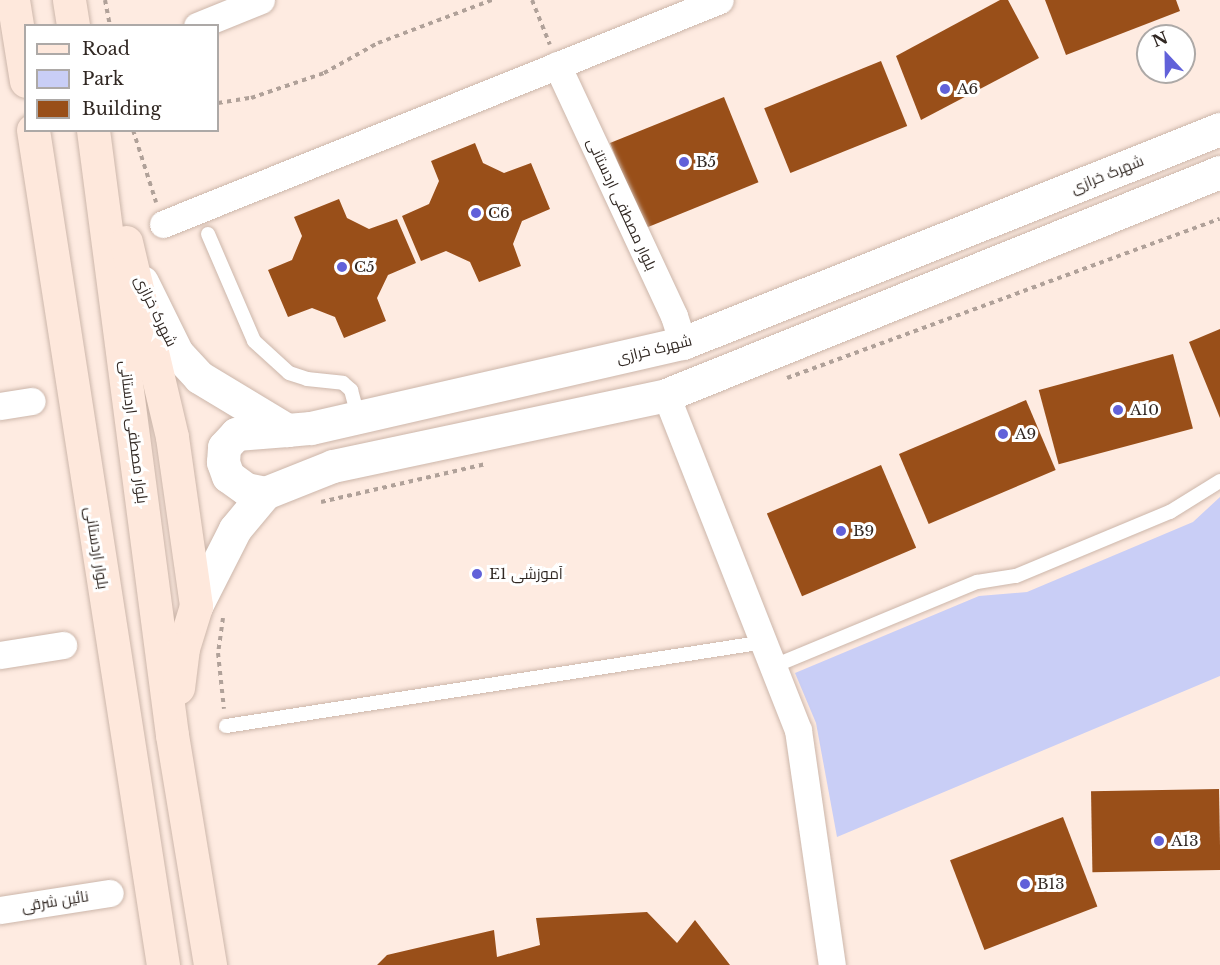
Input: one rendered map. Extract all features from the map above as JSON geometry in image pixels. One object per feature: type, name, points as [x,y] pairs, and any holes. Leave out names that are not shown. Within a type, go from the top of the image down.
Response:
[{"type":"main road","points":[[69,0],[73,24]]},
{"type":"main road","points":[[10,7],[24,72]]},
{"type":"main road","name":"بلوار اردستانی","points":[[33,132],[163,965]]},
{"type":"main road","points":[[96,146],[134,266],[172,437],[196,606],[183,648],[172,735],[210,965]]},
{"type":"main road","name":"بلوار مصطفی اردستانی","points":[[96,146],[172,735]]},
{"type":"street","points":[[203,24],[261,0]]},
{"type":"street","points":[[163,224],[720,0]]},
{"type":"street","name":"بلوار مصطفی اردستانی","points":[[557,65],[674,316],[683,343]]},
{"type":"street","name":"شهرک خرازی","points":[[134,266],[177,353],[199,377],[287,430],[358,417],[683,343],[1220,129]]},
{"type":"street","points":[[196,606],[235,529],[265,493],[333,466],[666,394],[1220,172]]},
{"type":"street","points":[[666,394],[798,730],[832,965]]},
{"type":"street","points":[[0,406],[32,401]]},
{"type":"street","points":[[265,493],[246,489],[228,476],[223,462],[224,447],[236,434],[287,430]]},
{"type":"street","points":[[0,655],[63,645]]},
{"type":"street","name":"نائین شرقی","points":[[0,910],[110,893]]},
{"type":"lane","points":[[208,234],[254,340],[289,373],[307,379],[343,383],[351,390],[358,417]]},
{"type":"lane","points":[[226,726],[770,654],[977,582],[1016,576],[1170,512],[1220,481]]},
{"type":"path","points":[[105,0],[110,24]]},
{"type":"path","points":[[219,103],[251,98],[324,73],[378,43],[492,0]]},
{"type":"path","points":[[532,0],[557,65]]},
{"type":"path","points":[[134,132],[163,224]]},
{"type":"green space","points":[[1220,497],[1220,676],[837,837],[816,723],[795,673],[979,596],[1027,592],[1193,522]]},
{"type":"building","name":"A6","points":[[1000,0],[1008,0],[1039,58],[921,120],[896,56]]},
{"type":"building","points":[[1045,0],[1176,0],[1180,11],[1146,24],[1136,24],[1136,28],[1066,55]]},
{"type":"building","points":[[881,61],[907,126],[790,173],[764,108]]},
{"type":"building","name":"B5","points":[[724,97],[758,182],[644,228],[610,143]]},
{"type":"building","name":"C6","points":[[475,143],[483,163],[504,173],[531,163],[550,209],[522,221],[513,244],[521,266],[479,282],[470,262],[446,251],[421,261],[402,216],[429,204],[439,181],[431,161]]},
{"type":"building","name":"C5","points":[[339,199],[347,218],[369,229],[397,219],[416,263],[388,275],[377,298],[386,321],[344,338],[335,317],[312,308],[288,317],[268,270],[292,260],[302,236],[294,217]]},
{"type":"building","points":[[1220,329],[1220,418],[1189,342]]},
{"type":"building","name":"A10","points":[[1173,354],[1193,428],[1059,464],[1039,390]]},
{"type":"building","name":"A9","points":[[1026,400],[1056,470],[929,524],[899,454]]},
{"type":"building","name":"B9","points":[[881,465],[916,548],[802,596],[767,513]]},
{"type":"building","name":"A13","points":[[1219,789],[1220,870],[1092,872],[1091,791]]},
{"type":"building","name":"B13","points":[[1063,817],[1097,907],[984,950],[950,860]]},
{"type":"building","points":[[647,912],[677,943],[695,920],[730,965],[377,965],[387,955],[494,930],[497,957],[540,945],[536,918]]},
{"type":"place","name":"A6","points":[[945,89]]},
{"type":"place","name":"B5","points":[[684,162]]},
{"type":"place","name":"C6","points":[[476,213]]},
{"type":"place","name":"C5","points":[[342,267]]},
{"type":"place","name":"A10","points":[[1118,410]]},
{"type":"place","name":"A9","points":[[1003,434]]},
{"type":"place","name":"B9","points":[[841,531]]},
{"type":"place","name":"E1 آموزشی","points":[[477,574]]},
{"type":"place","name":"A13","points":[[1159,841]]},
{"type":"place","name":"B13","points":[[1025,884]]}]
